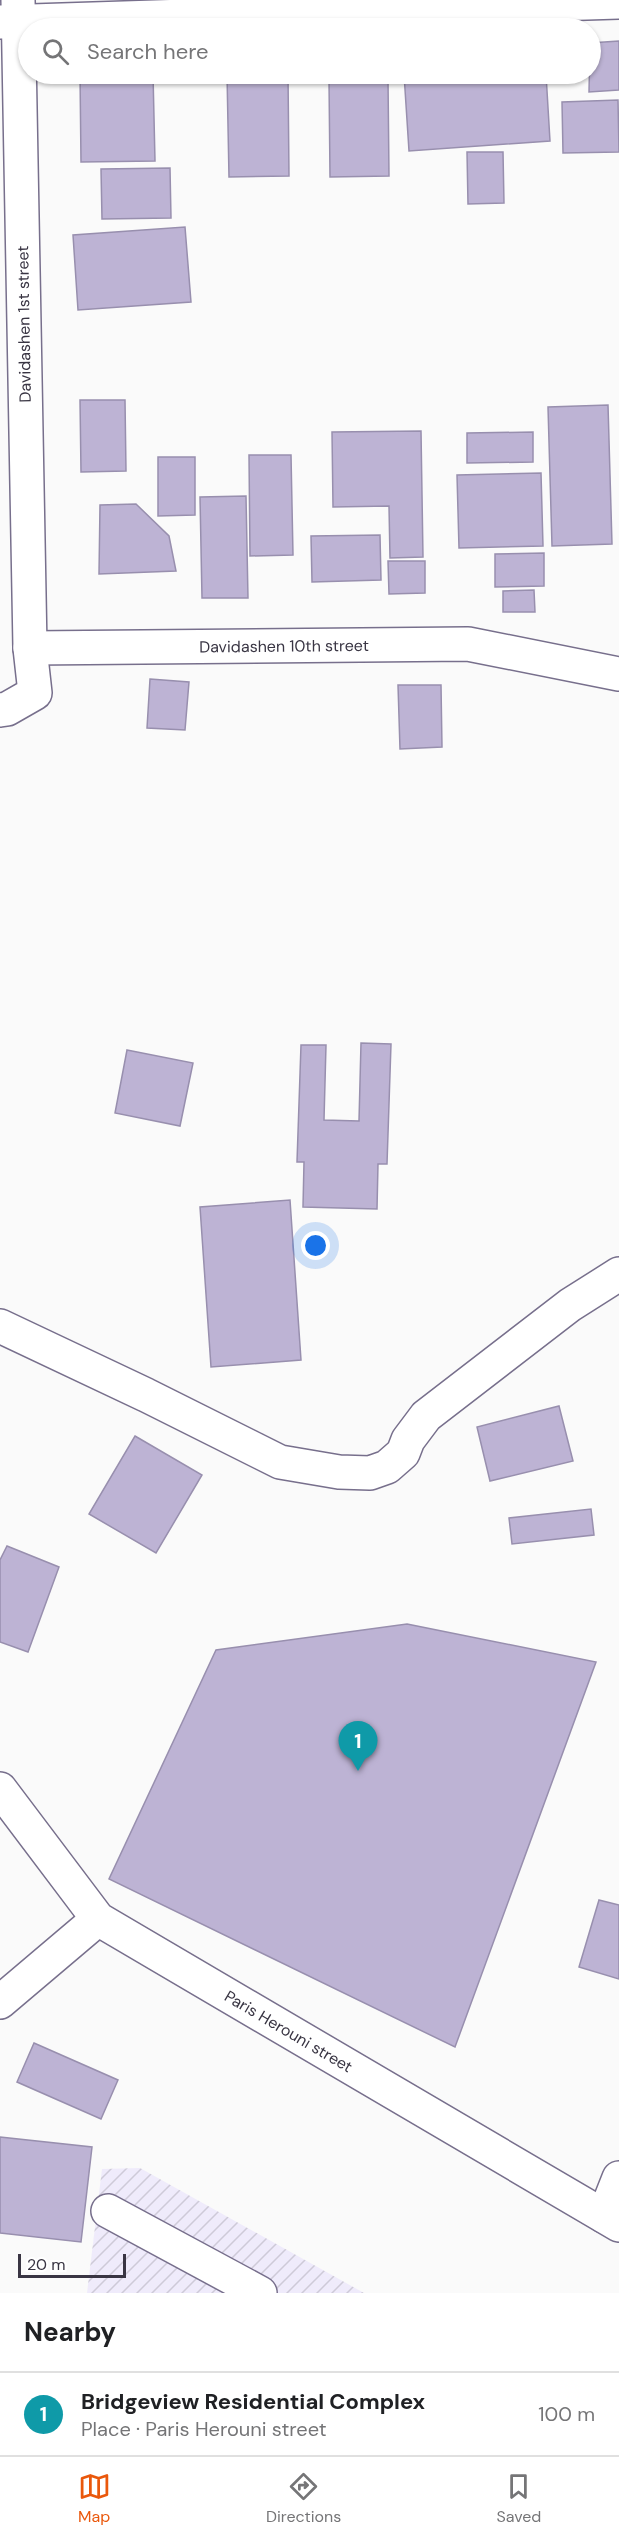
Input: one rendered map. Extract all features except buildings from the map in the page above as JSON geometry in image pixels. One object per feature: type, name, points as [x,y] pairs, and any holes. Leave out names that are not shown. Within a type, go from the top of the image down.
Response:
[{"type":"street","points":[[12,14],[619,2]]},
{"type":"street","name":"Davidashen 1st street","points":[[12,14],[30,648]]},
{"type":"street","name":"Davidashen 10th street","points":[[30,648],[468,644],[619,674]]},
{"type":"street","points":[[0,710],[7,709],[35,693],[30,648]]},
{"type":"street","points":[[0,1326],[137,1390],[280,1462],[339,1472],[370,1473],[387,1467],[403,1453],[408,1440],[426,1416],[570,1305],[619,1274]]},
{"type":"street","name":"Paris Herouni street","points":[[0,1789],[98,1919],[612,2220]]},
{"type":"street","points":[[0,2002],[98,1919]]},
{"type":"street","points":[[612,2220],[619,2178]]},
{"type":"street","points":[[108,2211],[260,2293]]},
{"type":"shaded area","points":[[140,2168],[364,2293],[87,2293],[102,2169]]},
{"type":"place","name":"Bridgeview Residential Complex","points":[[358,1771]]}]
